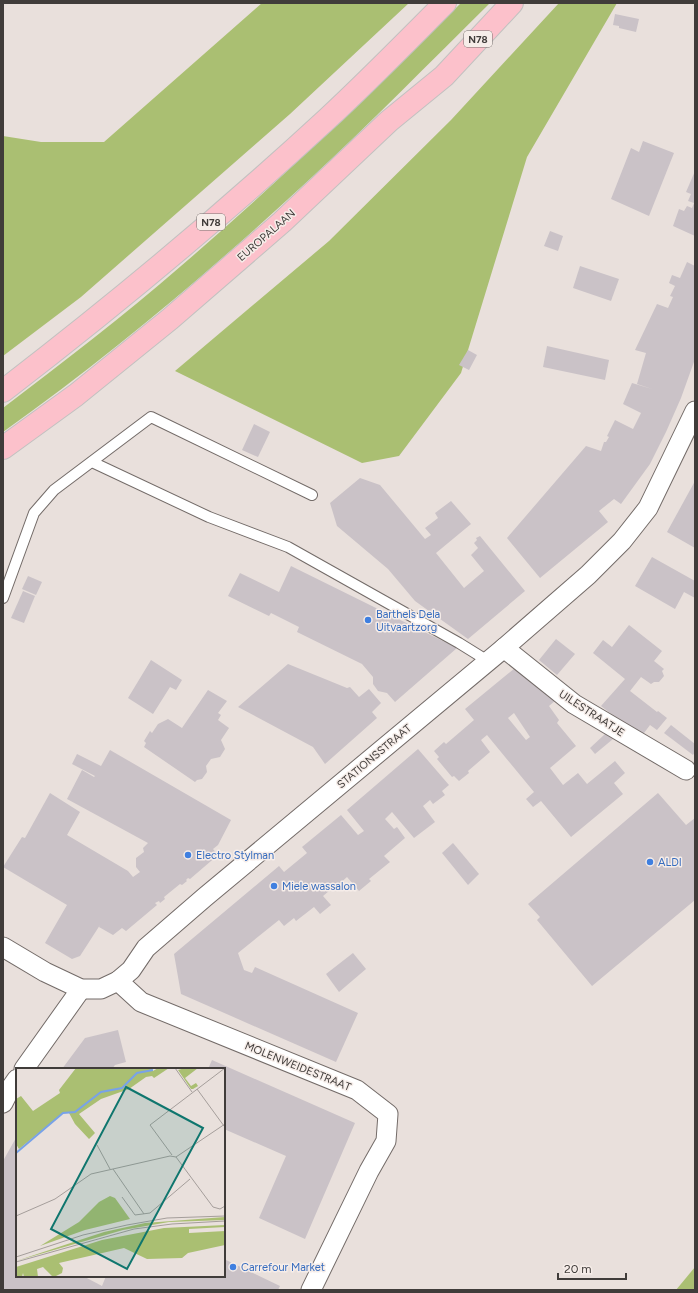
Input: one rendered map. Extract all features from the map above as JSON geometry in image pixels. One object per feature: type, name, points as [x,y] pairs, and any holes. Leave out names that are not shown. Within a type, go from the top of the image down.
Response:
[{"type":"main road","name":"N78","points":[[3,391],[107,309],[242,195],[328,118],[445,3]]},
{"type":"main road","name":"EUROPALAAN","points":[[3,448],[76,395],[158,329],[282,222],[389,121],[444,76],[512,3]]},
{"type":"street","name":"STATIONSSTRAAT","points":[[81,989],[100,989],[118,981],[131,970],[146,948],[504,648],[588,575],[627,535],[648,508],[695,411]]},
{"type":"street","name":"UILESTRAATJE","points":[[504,648],[574,704],[686,770]]},
{"type":"street","points":[[3,947],[45,972],[81,989],[25,1068]]},
{"type":"street","name":"MOLENWEIDESTRAAT","points":[[118,981],[141,1002],[357,1090],[388,1114],[386,1140],[369,1171],[311,1290]]},
{"type":"street","points":[[3,1103],[16,1080]]},
{"type":"lane","points":[[3,598],[34,513],[54,490],[151,416],[312,496]]},
{"type":"lane","points":[[92,462],[209,517],[288,547],[459,643],[488,661]]},
{"type":"green space","points":[[262,3],[409,3],[290,114],[81,297],[3,356],[3,136],[41,142],[104,142]]},
{"type":"green space","points":[[461,3],[490,3],[356,136],[236,246],[122,342],[3,432],[3,408],[115,321],[217,235],[323,137]]},
{"type":"green space","points":[[559,3],[617,3],[527,157],[461,373],[399,456],[362,463],[175,371],[329,241],[451,120]]},
{"type":"green space","points":[[695,1267],[695,1290],[676,1290]]},
{"type":"building","points":[[615,14],[639,19],[636,32],[613,25]]},
{"type":"building","points":[[643,141],[674,153],[649,216],[611,199],[631,148],[639,152]]},
{"type":"building","points":[[695,171],[695,236],[673,226],[679,209],[684,211],[687,206],[692,208],[694,203],[688,201],[691,194],[686,192]]},
{"type":"building","points":[[550,231],[563,236],[558,251],[544,246]]},
{"type":"building","points":[[687,262],[695,266],[695,359],[681,398],[666,432],[650,464],[621,504],[614,499],[599,511],[608,522],[540,578],[507,538],[586,446],[601,451],[604,442],[606,442],[609,437],[607,436],[615,420],[633,429],[641,413],[623,404],[632,383],[652,389],[637,384],[646,353],[635,350],[657,304],[668,308],[673,297],[670,296],[675,286],[669,283],[672,275],[680,278]]},
{"type":"building","points":[[580,266],[619,279],[611,301],[573,288]]},
{"type":"building","points":[[547,346],[609,360],[605,380],[543,367]]},
{"type":"building","points":[[468,350],[477,355],[469,370],[459,365]]},
{"type":"building","points":[[254,424],[270,432],[258,457],[242,450]]},
{"type":"building","points":[[360,478],[380,485],[425,539],[431,535],[425,528],[438,518],[435,513],[451,501],[471,524],[436,553],[464,588],[484,571],[471,555],[478,548],[474,543],[477,540],[476,538],[480,536],[525,591],[468,639],[415,601],[388,569],[337,526],[330,503]]},
{"type":"building","points":[[695,481],[695,548],[667,532]]},
{"type":"building","points":[[652,557],[695,581],[695,598],[684,592],[675,609],[635,586]]},
{"type":"building","points":[[291,566],[457,648],[395,702],[387,693],[378,691],[373,684],[373,677],[362,664],[297,632],[299,627],[271,613],[269,616],[228,596],[240,573],[279,592]]},
{"type":"building","points":[[28,576],[42,582],[36,595],[22,589]]},
{"type":"building","points":[[23,591],[35,596],[24,623],[11,618]]},
{"type":"building","points":[[629,625],[662,651],[654,661],[664,669],[662,671],[664,676],[659,682],[654,682],[651,684],[641,677],[630,691],[667,718],[657,730],[650,725],[641,737],[601,706],[625,679],[593,653],[603,640],[612,647]]},
{"type":"building","points":[[556,639],[575,654],[557,675],[539,660]]},
{"type":"building","points":[[151,660],[182,680],[176,690],[170,687],[153,714],[128,698]]},
{"type":"building","points":[[288,664],[347,688],[350,687],[359,697],[369,689],[381,703],[372,712],[377,718],[325,764],[313,747],[238,707]]},
{"type":"building","points":[[515,668],[556,700],[549,706],[559,720],[557,723],[576,746],[550,768],[563,785],[578,773],[587,784],[615,761],[625,773],[614,783],[623,794],[571,837],[541,801],[533,807],[526,799],[534,792],[487,735],[481,740],[490,752],[459,781],[454,776],[452,777],[437,759],[439,757],[434,751],[444,742],[446,744],[474,720],[465,709]],"holes":[[[514,713],[530,737],[526,740],[508,718]]]},
{"type":"building","points":[[208,690],[227,701],[218,713],[221,715],[218,720],[229,728],[221,740],[225,749],[220,757],[211,759],[206,766],[207,772],[202,779],[195,782],[144,747],[146,743],[144,741],[150,731],[152,733],[158,724],[168,719],[182,728]]},
{"type":"building","points":[[671,725],[695,744],[695,752],[693,755],[664,733]]},
{"type":"building","points":[[605,734],[613,739],[595,754],[590,748]]},
{"type":"building","points":[[418,749],[449,785],[442,791],[445,795],[433,804],[430,800],[423,806],[435,822],[414,838],[392,812],[385,819],[394,829],[397,827],[405,838],[384,856],[390,862],[369,879],[371,881],[359,891],[347,877],[323,896],[331,905],[320,914],[314,907],[296,921],[294,918],[284,926],[279,920],[238,953],[244,970],[252,973],[255,967],[358,1013],[336,1062],[181,994],[174,954],[279,866],[284,872],[307,853],[302,847],[341,815],[358,835],[364,831],[347,810]]},
{"type":"building","points":[[110,750],[231,820],[218,845],[213,849],[218,855],[190,879],[188,878],[182,885],[180,884],[164,897],[165,899],[160,903],[159,901],[155,903],[157,905],[126,931],[122,928],[113,935],[99,927],[100,925],[80,956],[72,959],[45,943],[67,905],[3,867],[22,837],[25,838],[50,793],[80,812],[67,835],[128,871],[133,877],[140,872],[136,867],[136,858],[144,852],[143,848],[148,843],[67,799],[82,770],[94,777],[95,776],[72,764],[77,754],[101,766]]},
{"type":"building","name":"ALDI","points":[[658,793],[686,825],[695,818],[695,900],[592,986],[537,920],[540,917],[528,904]]},
{"type":"building","points":[[453,843],[479,874],[468,885],[442,853]]},
{"type":"building","points":[[353,953],[366,969],[339,992],[326,974]]},
{"type":"building","points":[[118,1030],[126,1062],[115,1065],[113,1068],[63,1068],[85,1038]]},
{"type":"building","points":[[212,1060],[355,1123],[305,1239],[259,1218],[286,1156],[225,1129],[225,1068],[208,1068]]},
{"type":"building","points":[[16,1138],[16,1277],[85,1277],[102,1286],[106,1277],[225,1277],[225,1259],[280,1286],[278,1290],[3,1290],[3,1161]]},
{"type":"place","name":"Barthels Dela Uitvaartzorg","points":[[368,620]]},
{"type":"place","name":"Electro Stylman","points":[[188,855]]},
{"type":"place","name":"ALDI","points":[[650,862]]},
{"type":"place","name":"Miele wassalon","points":[[274,886]]},
{"type":"place","name":"Carrefour Market","points":[[233,1267]]}]
